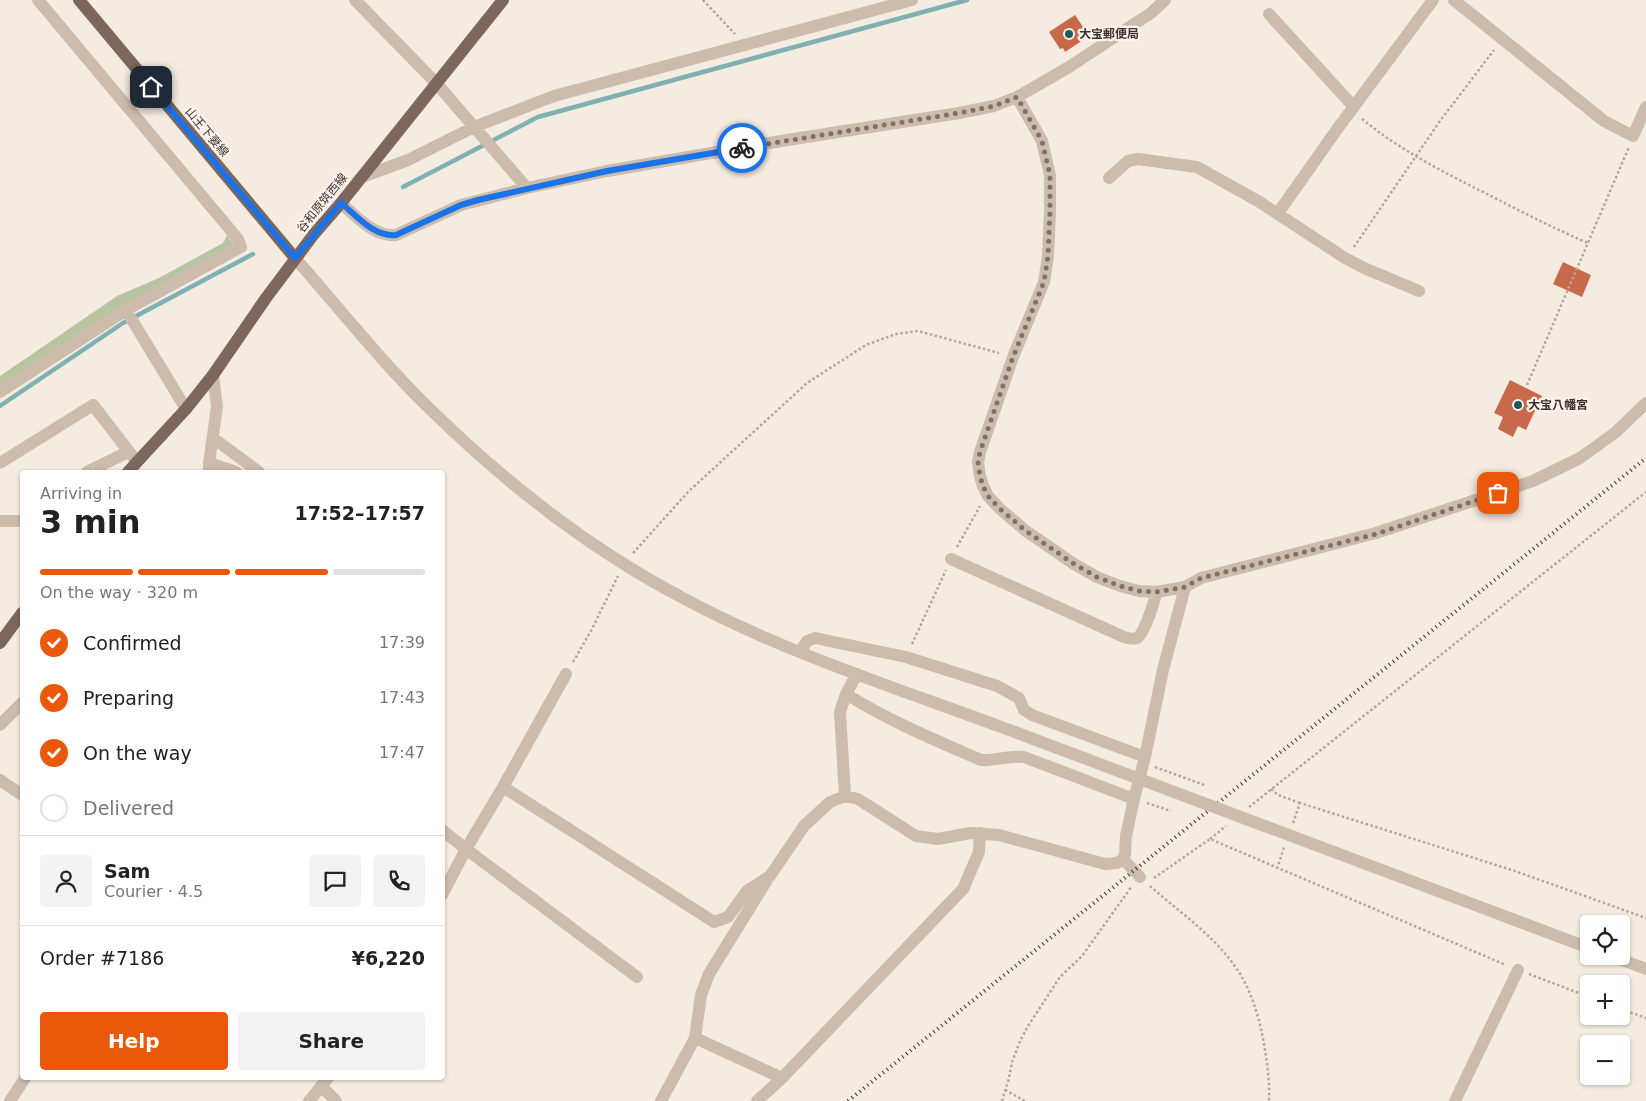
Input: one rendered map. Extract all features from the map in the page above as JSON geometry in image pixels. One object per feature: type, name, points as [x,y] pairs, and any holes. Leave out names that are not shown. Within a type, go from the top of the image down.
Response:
[{"type":"main road","name":"山王下妻線","points":[[79,0],[295,258]]},
{"type":"main road","name":"谷和原筑西線","points":[[130,470],[186,410],[213,375],[295,258],[362,177],[502,0]]},
{"type":"main road","points":[[0,643],[20,617]]},
{"type":"street","points":[[0,392],[126,310],[241,247],[238,239],[38,0]]},
{"type":"street","points":[[355,0],[436,84],[527,188]]},
{"type":"street","points":[[362,177],[408,160],[474,127],[554,96],[912,0]]},
{"type":"street","points":[[341,203],[373,230],[386,236],[396,235],[461,205],[527,188],[607,171],[994,106],[1017,97],[1069,67],[1151,13],[1165,0]]},
{"type":"street","points":[[1278,213],[1352,108],[1433,0]]},
{"type":"street","points":[[1454,0],[1604,121],[1633,136],[1646,107]]},
{"type":"street","points":[[1269,14],[1352,108]]},
{"type":"street","points":[[1017,97],[1042,141],[1050,175],[1048,256],[1044,282],[1013,357],[980,452],[978,462],[980,476],[988,496],[999,508],[1026,531],[1074,564],[1097,577],[1139,591],[1156,592],[1185,587],[1201,578],[1376,534],[1533,482],[1580,458],[1616,432],[1646,404]]},
{"type":"street","points":[[1109,178],[1128,161],[1138,159],[1197,167],[1278,213],[1347,260],[1419,290]]},
{"type":"street","points":[[295,258],[426,406],[477,453],[563,522],[624,564],[681,597],[752,632],[800,652],[1580,945]]},
{"type":"street","points":[[126,310],[186,410]]},
{"type":"street","points":[[213,375],[217,407],[209,468],[222,470]]},
{"type":"street","points":[[0,463],[93,405],[136,462]]},
{"type":"street","points":[[212,438],[255,470]]},
{"type":"street","points":[[91,470],[128,452]]},
{"type":"street","points":[[0,521],[20,521]]},
{"type":"street","points":[[951,560],[1107,630],[1133,639],[1140,636],[1152,610],[1156,592]]},
{"type":"street","points":[[661,1101],[695,1038],[701,995],[709,974],[770,876],[804,826],[830,802],[845,796],[858,799],[916,836],[938,839],[970,832],[999,835],[1106,864],[1117,863],[1123,858],[1126,854],[1126,836],[1145,760],[1163,670],[1185,587]]},
{"type":"street","points":[[800,652],[807,641],[815,638],[906,657],[998,686],[1019,698],[1024,710],[1032,715],[1145,760]]},
{"type":"street","points":[[445,889],[566,674]]},
{"type":"street","points":[[845,796],[840,712],[846,694],[857,674]]},
{"type":"street","points":[[846,694],[918,732],[982,760],[1013,756],[1024,757],[1134,799]]},
{"type":"street","points":[[0,725],[20,707]]},
{"type":"street","points":[[0,780],[20,791]]},
{"type":"street","points":[[503,787],[734,934]]},
{"type":"street","points":[[445,832],[637,977]]},
{"type":"street","points":[[757,1101],[782,1078],[963,889],[978,852],[980,833]]},
{"type":"street","points":[[1123,858],[1143,879]]},
{"type":"street","points":[[714,922],[728,917],[747,890],[770,876]]},
{"type":"street","points":[[1630,963],[1646,969]]},
{"type":"street","points":[[1455,1101],[1518,970]]},
{"type":"street","points":[[695,1038],[782,1078]]},
{"type":"street","points":[[10,1101],[24,1080]]},
{"type":"street","points":[[309,1101],[325,1082],[336,1101]]},
{"type":"path","points":[[703,0],[745,45]]},
{"type":"path","points":[[1347,260],[1415,156],[1502,39]]},
{"type":"path","points":[[1352,108],[1384,137],[1415,156],[1514,208],[1588,243]]},
{"type":"path","points":[[1527,385],[1633,136]]},
{"type":"path","points":[[566,674],[591,630],[624,564],[689,491],[807,383],[866,345],[896,334],[918,332],[1013,357]]},
{"type":"path","points":[[1248,808],[1646,492]]},
{"type":"path","points":[[906,657],[970,521],[988,496]]},
{"type":"path","points":[[1145,760],[1204,785]]},
{"type":"path","points":[[1271,789],[1278,795],[1300,803],[1515,871],[1646,918]]},
{"type":"path","points":[[1134,799],[1171,811]]},
{"type":"path","points":[[1290,831],[1300,803]]},
{"type":"path","points":[[1002,1101],[1012,1062],[1020,1041],[1045,999],[1060,977],[1082,956],[1133,884],[1164,872],[1232,821]]},
{"type":"path","points":[[1210,839],[1518,970],[1580,994]]},
{"type":"path","points":[[1277,868],[1287,840]]},
{"type":"path","points":[[1143,879],[1199,927],[1218,946],[1234,964],[1247,986],[1256,1008],[1262,1032],[1269,1077],[1268,1101]]},
{"type":"path","points":[[1630,1012],[1646,1018]]},
{"type":"path","points":[[1006,1090],[1025,1101]]},
{"type":"green space","points":[[227,235],[233,243],[233,248],[0,388],[0,376],[117,296],[159,278],[223,243]]},
{"type":"building","points":[[1075,15],[1089,36],[1065,52],[1063,48],[1060,49],[1049,32]]},
{"type":"building","points":[[1563,262],[1591,275],[1582,297],[1553,284]]},
{"type":"building","name":"大宝八幡宮","points":[[1510,380],[1542,396],[1526,430],[1518,426],[1513,437],[1498,429],[1503,417],[1494,413]]},
{"type":"waterway","points":[[403,187],[538,117],[967,0]]},
{"type":"waterway","points":[[0,406],[123,323],[253,254]]},
{"type":"railway","points":[[848,1101],[1646,458]]},
{"type":"way so far","points":[[742,148],[959,113],[994,106],[1017,97],[1042,141],[1050,175],[1048,256],[1044,282],[1013,357],[983,442],[978,462],[980,476],[988,496],[999,508],[1054,551],[1097,577],[1139,591],[1156,592],[1185,587],[1201,578],[1376,534],[1498,493]]},
{"type":"place","name":"大宝郵便局","points":[[1069,34]]},
{"type":"place","name":"大宝八幡宮","points":[[1518,405]]},
{"type":"route","points":[[151,87],[295,258],[341,203],[373,230],[386,236],[396,235],[461,205],[478,200],[607,171],[742,148]]}]
